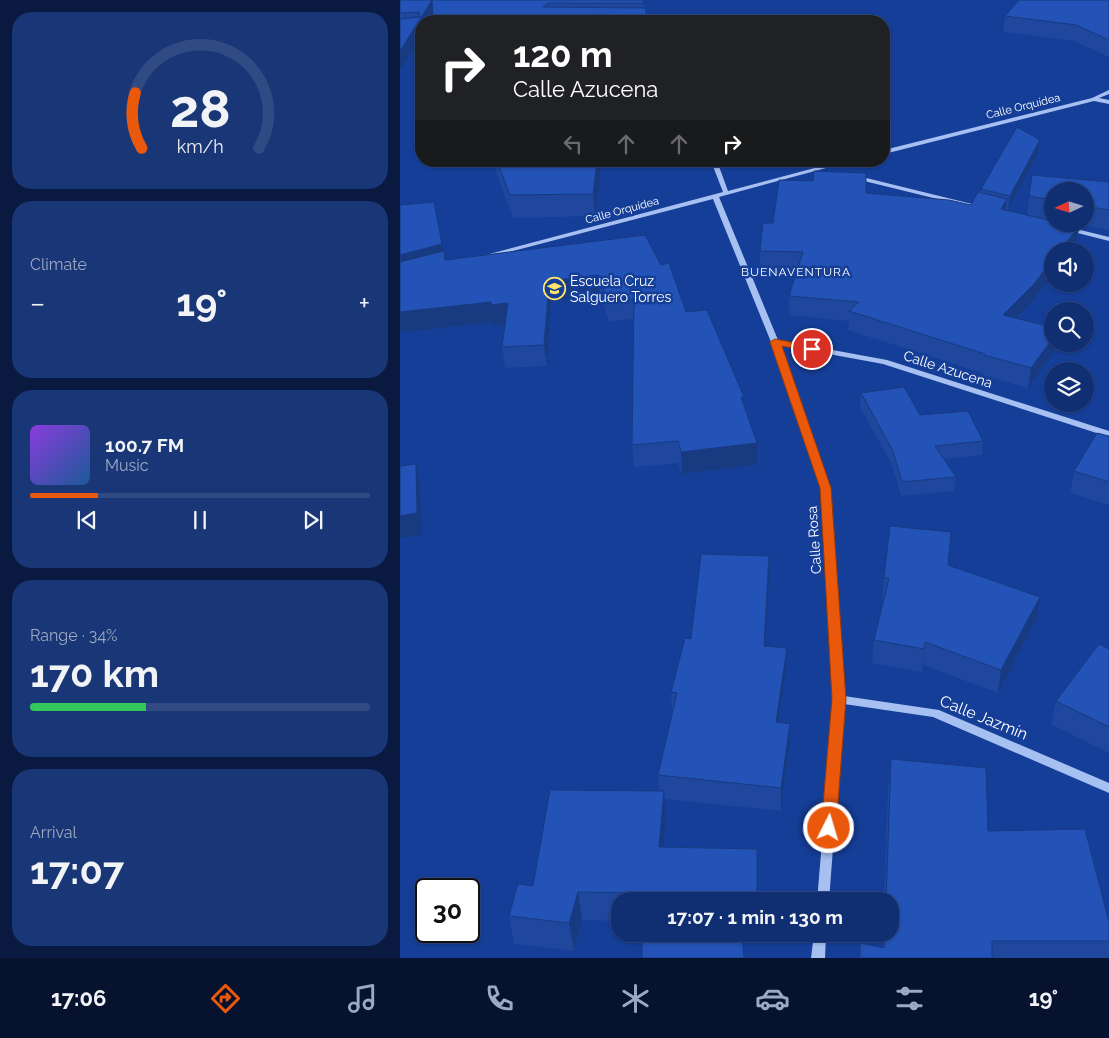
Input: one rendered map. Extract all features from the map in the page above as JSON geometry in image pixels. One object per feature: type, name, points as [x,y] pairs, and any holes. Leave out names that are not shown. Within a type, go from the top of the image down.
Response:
[{"type":"street","name":"Calle Orquídea","points":[[890,150],[1094,99],[1109,92]]},
{"type":"street","points":[[1094,99],[1109,102]]},
{"type":"street","points":[[716,167],[726,193]]},
{"type":"street","name":"Calle Orquídea","points":[[477,258],[824,167]]},
{"type":"street","points":[[820,168],[839,173]]},
{"type":"street","points":[[849,176],[974,206]]},
{"type":"street","name":"Calle Rosa","points":[[715,196],[775,342],[825,488],[839,699],[824,892]]},
{"type":"street","points":[[1081,232],[1109,239]]},
{"type":"street","name":"Calle Azucena","points":[[775,342],[884,362],[1109,434]]},
{"type":"street","name":"Calle Jazmín","points":[[839,699],[935,713],[1109,788]]},
{"type":"street","points":[[818,958],[819,942]]},
{"type":"building","points":[[400,0],[432,0],[423,15],[420,15],[419,12],[400,13]]},
{"type":"building","points":[[432,0],[643,0],[644,3],[547,3],[543,7],[645,8],[647,15],[433,15]]},
{"type":"building","points":[[1019,0],[1109,0],[1109,40],[1076,25],[1005,16]]},
{"type":"building","points":[[415,18],[415,27],[400,51],[400,19]]},
{"type":"building","points":[[1017,127],[1040,140],[1010,196],[981,189]]},
{"type":"building","points":[[499,167],[596,167],[593,194],[510,195]]},
{"type":"building","points":[[814,171],[866,173],[866,193],[949,200],[971,205],[978,192],[1007,199],[1001,209],[1044,219],[1044,232],[1075,232],[1066,242],[1044,242],[1044,271],[1034,284],[1003,315],[1044,325],[1044,350],[1031,368],[984,355],[849,311],[859,302],[789,296],[803,252],[760,251],[763,223],[773,223],[779,180],[813,181]]},
{"type":"building","points":[[1032,175],[1109,182],[1109,210],[1094,208],[1094,182],[1044,182],[1044,199],[1029,196]]},
{"type":"building","points":[[434,202],[442,244],[400,255],[400,205]]},
{"type":"building","points":[[645,235],[661,265],[669,263],[686,312],[707,310],[744,397],[741,397],[757,443],[681,452],[678,441],[632,445],[634,299],[608,301],[598,275],[549,281],[544,345],[502,347],[508,303],[491,305],[491,302],[400,312],[400,262],[444,251],[445,260]]},
{"type":"building","points":[[904,387],[920,415],[968,411],[983,441],[935,446],[956,477],[902,482],[893,451],[861,393]]},
{"type":"building","points":[[1097,433],[1109,436],[1109,482],[1074,471]]},
{"type":"building","points":[[416,464],[417,513],[400,516],[400,466]]},
{"type":"building","points":[[890,526],[951,532],[948,565],[1040,597],[1001,670],[925,642],[924,649],[874,640],[889,578],[884,578]]},
{"type":"building","points":[[701,554],[769,556],[764,646],[787,648],[776,722],[790,724],[781,788],[658,775],[677,693],[671,692],[685,638],[691,639]]},
{"type":"building","points":[[1099,644],[1109,649],[1109,727],[1056,701]]},
{"type":"building","points":[[891,759],[986,768],[988,831],[1085,829],[1109,922],[1109,941],[992,941],[992,958],[860,958],[860,943],[884,948],[884,942],[899,942],[899,892],[886,892]]},
{"type":"building","points":[[550,790],[664,791],[659,847],[757,849],[757,892],[578,892],[569,923],[509,916],[518,884],[533,886]]},
{"type":"building","points":[[642,942],[743,942],[744,958],[642,958]]},
{"type":"place","name":"Escuela Cruz Salguero Torres","points":[[554,289]]},
{"type":"district","name":"BUENAVENTURA","points":[[796,272]]},
{"type":"route","points":[[812,349],[775,342],[825,488],[839,699],[829,828]]}]
